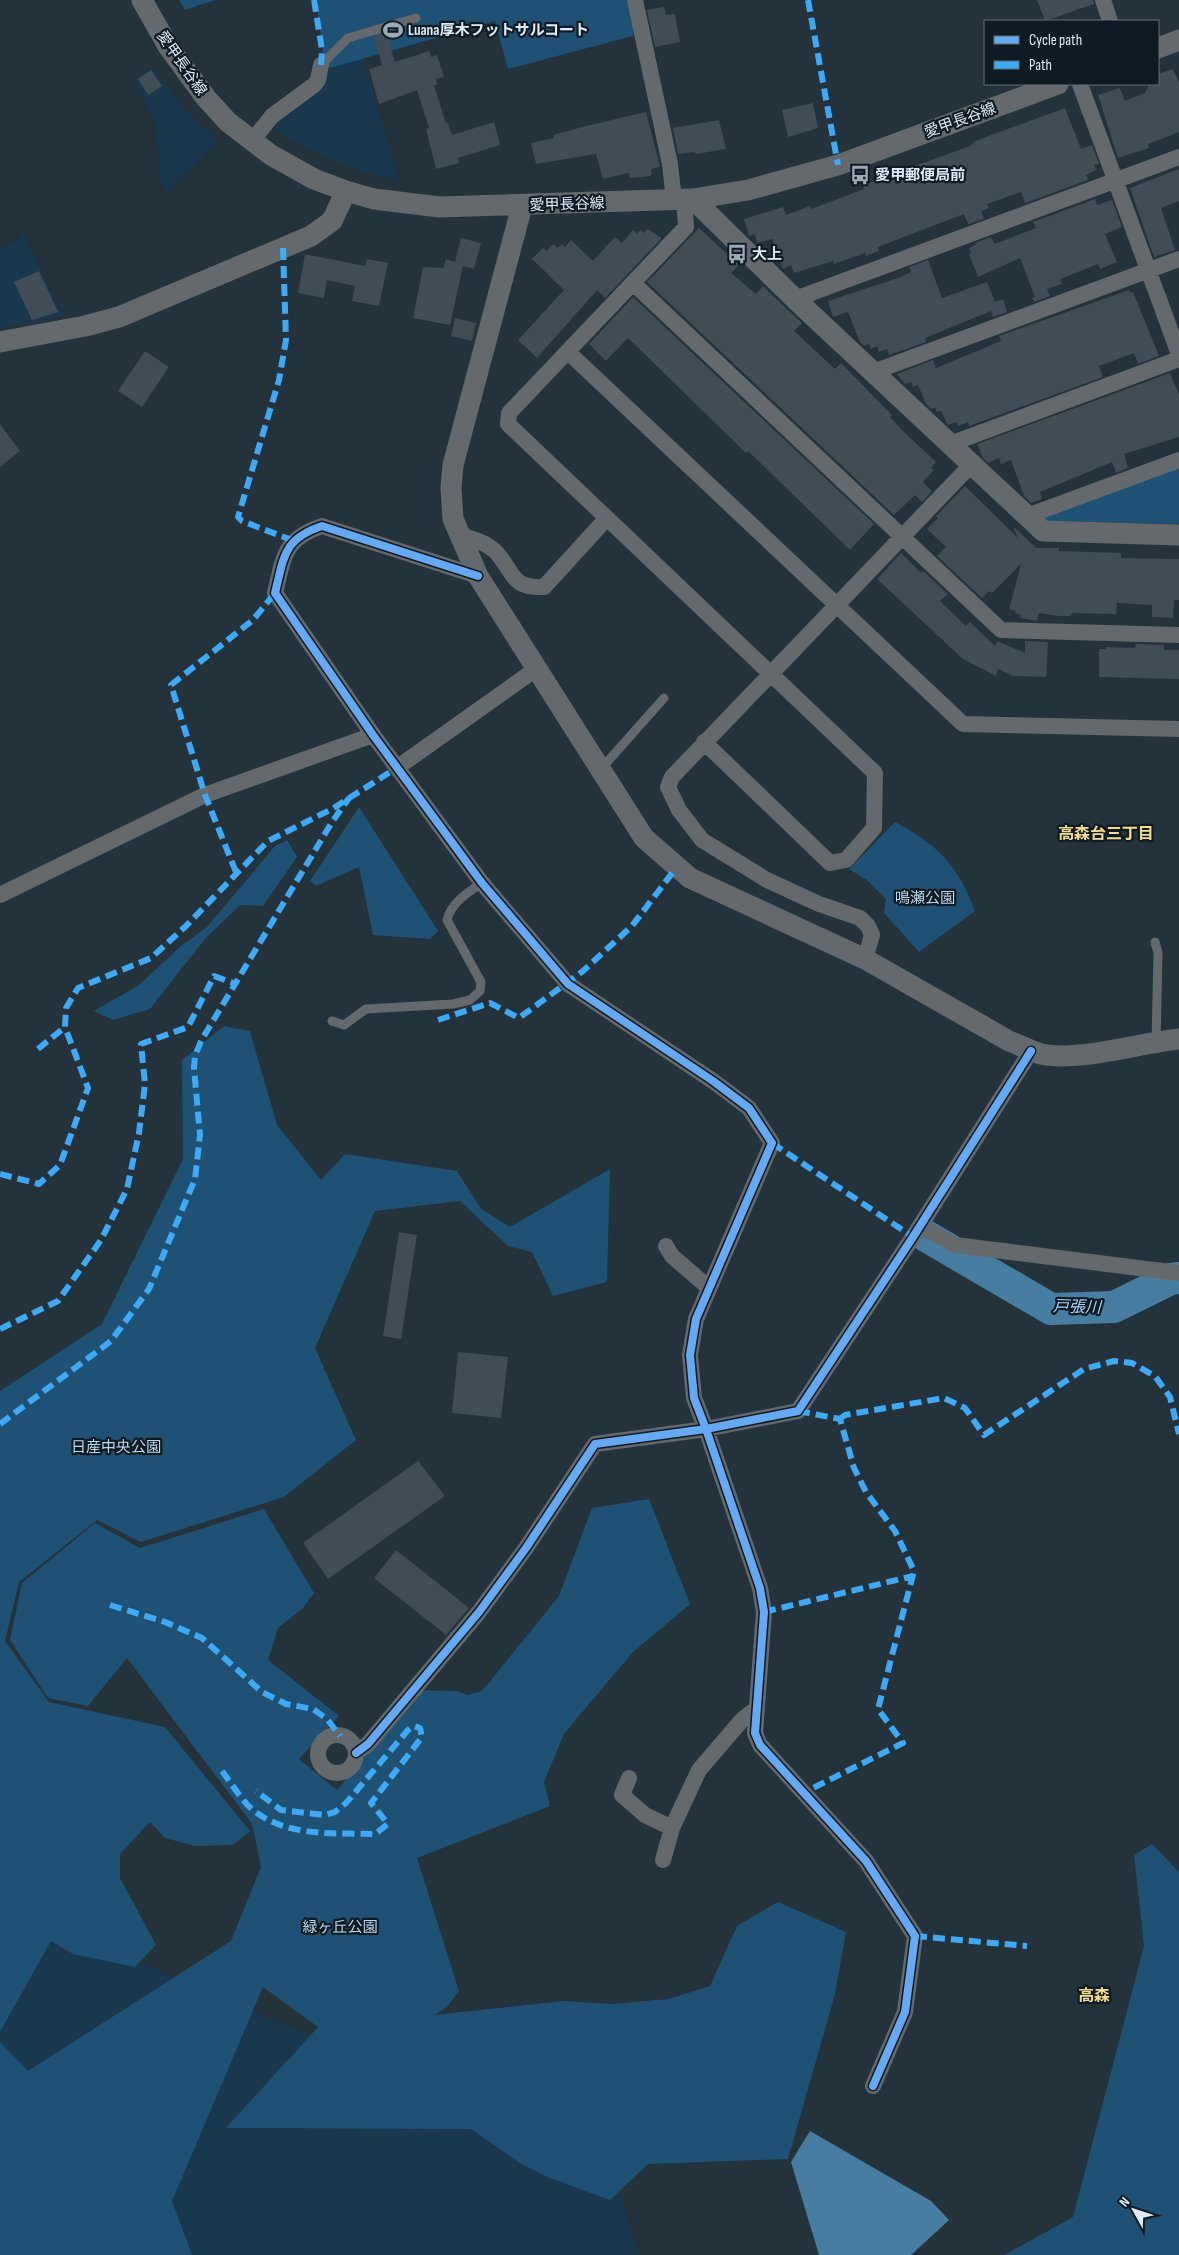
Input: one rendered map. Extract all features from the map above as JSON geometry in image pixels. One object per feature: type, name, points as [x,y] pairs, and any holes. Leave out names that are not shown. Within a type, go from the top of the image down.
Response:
[{"type":"street","name":"愛甲長谷線","points":[[142,0],[168,46],[206,98],[252,141],[314,179],[346,191],[374,200],[440,207],[684,200],[748,190],[838,166],[1055,85]]},
{"type":"street","points":[[635,0],[670,164],[684,200],[686,228],[509,413],[508,424],[875,773],[874,828],[846,860],[830,862],[704,742]]},
{"type":"street","points":[[1102,0],[1110,20]]},
{"type":"street","points":[[1159,48],[1179,40]]},
{"type":"street","points":[[252,141],[272,116],[314,85],[318,80],[321,66]]},
{"type":"street","points":[[1080,85],[1179,354]]},
{"type":"street","points":[[795,300],[1179,157]]},
{"type":"street","points":[[0,342],[85,326],[119,317],[311,236],[332,221],[346,191]]},
{"type":"street","points":[[684,200],[795,300],[1043,531],[1179,535]]},
{"type":"street","points":[[522,206],[452,465],[453,519],[478,576],[644,838],[690,878],[865,959],[1009,1041],[1031,1050],[1052,1055],[1074,1056],[1179,1039]]},
{"type":"street","points":[[873,372],[1179,260]]},
{"type":"street","points":[[633,283],[1001,630],[1179,635]]},
{"type":"street","points":[[568,352],[962,724],[1179,729]]},
{"type":"street","points":[[950,444],[1179,359]]},
{"type":"street","points":[[1027,516],[1179,460]]},
{"type":"street","points":[[865,959],[872,935],[868,926],[860,918],[819,904],[767,880],[702,840],[679,810],[668,788],[672,777],[704,742],[971,465]]},
{"type":"street","points":[[460,535],[480,541],[495,551],[514,578],[527,587],[544,587],[607,518]]},
{"type":"street","points":[[478,576],[322,526],[308,530],[286,549],[275,593],[373,735],[482,882],[568,984],[713,1080],[749,1108],[772,1143],[708,1288],[696,1320],[690,1355],[694,1398],[760,1588],[764,1612],[755,1733],[760,1745],[866,1861],[915,1936],[905,2012],[873,2086]]},
{"type":"street","points":[[398,767],[536,669]]},
{"type":"street","points":[[0,895],[205,795],[373,735]]},
{"type":"street","points":[[356,1753],[368,1744],[479,1612],[526,1548],[595,1444],[706,1429],[798,1411],[920,1226],[1031,1050]]},
{"type":"street","points":[[920,1226],[955,1245],[1179,1274]]},
{"type":"street","points":[[666,1246],[672,1256],[708,1288]]},
{"type":"street","points":[[663,1860],[672,1828],[699,1770],[742,1720],[757,1708]]},
{"type":"street","points":[[629,1778],[622,1795],[645,1815],[672,1828]]},
{"type":"lane","points":[[321,66],[348,38],[416,18]]},
{"type":"lane","points":[[601,770],[664,698]]},
{"type":"lane","points":[[332,1021],[344,1025],[366,1009],[453,1004],[470,1000],[476,996],[480,991],[481,982],[447,920],[449,913],[464,895],[482,882]]},
{"type":"lane","points":[[1155,942],[1158,953],[1156,1042]]},
{"type":"shaded area","points":[[363,58],[400,181],[363,172],[317,154],[277,131],[275,120],[320,77],[334,67]]},
{"type":"shaded area","points":[[154,68],[185,110],[218,142],[167,191],[159,180],[159,159],[154,116],[132,82]]},
{"type":"shaded area","points":[[23,231],[63,316],[0,328],[0,247],[12,244]]},
{"type":"shaded area","points":[[0,1902],[612,2166],[639,2255],[0,2255]]},
{"type":"shaded area","points":[[810,2131],[931,2201],[949,2220],[911,2255],[819,2255],[791,2162]]},
{"type":"green space","points":[[179,0],[215,0],[185,10]]},
{"type":"green space","name":"Luana厚木フットサルコート","points":[[316,0],[629,0],[634,23],[633,36],[508,69],[495,21],[334,67],[321,68],[323,50]]},
{"type":"green space","points":[[1179,467],[1179,524],[1044,521],[1040,517]]},
{"type":"green space","points":[[359,807],[438,931],[430,939],[373,935],[359,867],[316,886],[310,881]]},
{"type":"green space","name":"鳴瀬公園","points":[[895,822],[923,839],[953,868],[975,911],[919,952],[884,913],[886,899],[867,880],[849,869]]},
{"type":"green space","points":[[287,840],[297,857],[263,906],[240,905],[205,939],[150,1009],[113,1020],[94,1011],[139,985],[181,946],[207,927],[275,846]]},
{"type":"green space","name":"日産中央公園","points":[[224,1026],[250,1031],[277,1125],[321,1180],[345,1154],[457,1171],[481,1209],[510,1227],[610,1169],[607,1282],[553,1296],[532,1252],[508,1246],[460,1201],[375,1211],[315,1348],[356,1440],[284,1497],[141,1542],[97,1520],[19,1582],[5,1641],[49,1702],[165,1727],[250,1831],[233,1845],[195,1846],[165,1838],[150,1822],[120,1854],[120,1878],[156,1945],[135,1967],[73,1954],[51,1941],[0,2032],[0,1391],[102,1324],[183,1159],[182,1060]]},
{"type":"green space","name":"緑ヶ丘公園","points":[[649,1499],[690,1604],[632,1653],[564,1734],[544,1782],[550,1806],[417,1858],[459,1991],[447,2007],[435,2015],[564,2001],[611,2004],[669,1999],[710,1986],[737,1926],[778,1902],[846,1932],[835,1994],[788,2159],[648,2164],[610,2200],[550,2178],[520,2163],[471,2129],[226,2128],[318,2027],[263,1987],[172,2201],[192,2255],[0,2255],[0,2042],[28,2071],[231,1941],[261,1867],[252,1824],[127,1658],[88,1706],[48,1698],[10,1640],[22,1583],[95,1523],[140,1548],[264,1509],[314,1593],[303,1608],[278,1628],[268,1660],[339,1716],[299,1759],[337,1790],[422,1690],[457,1691],[467,1695],[482,1691],[559,1596],[592,1508]]},
{"type":"green space","points":[[1152,1844],[1179,1872],[1179,2255],[1004,2255],[1073,2217],[1144,1946],[1134,1855]]},
{"type":"building","points":[[1037,0],[1093,0],[1094,4],[1045,20]]},
{"type":"building","points":[[664,7],[666,15],[675,14],[680,42],[655,47],[647,10]]},
{"type":"building","points":[[386,33],[395,62],[429,51],[431,57],[437,55],[444,77],[436,79],[437,85],[434,85],[446,124],[448,123],[452,135],[494,122],[500,145],[458,158],[459,163],[436,169],[426,129],[429,128],[417,90],[379,104],[369,69],[382,65],[374,37]]},
{"type":"building","points":[[1173,69],[1179,83],[1179,132],[1148,144],[1149,148],[1118,158],[1098,95],[1120,88],[1125,101],[1145,93],[1149,85],[1159,85],[1159,74]]},
{"type":"building","points":[[151,70],[162,86],[148,95],[138,79]]},
{"type":"building","points":[[813,103],[818,128],[788,137],[782,110]]},
{"type":"building","points":[[1065,108],[1081,149],[1092,145],[1099,164],[1094,165],[1096,170],[1086,175],[1088,180],[1025,203],[1021,192],[987,204],[989,208],[981,211],[984,219],[968,224],[964,214],[878,247],[879,251],[866,256],[865,253],[834,264],[833,261],[794,273],[791,265],[783,269],[772,239],[757,243],[755,234],[749,236],[744,219],[783,207],[786,215],[810,206],[811,209],[864,189],[863,185],[970,146],[975,141]]},
{"type":"building","points":[[646,112],[660,167],[651,169],[652,174],[650,176],[630,178],[629,173],[603,179],[596,154],[536,164],[531,143],[554,138],[553,135],[586,126]]},
{"type":"building","points":[[719,120],[726,149],[696,154],[695,152],[678,154],[673,128]]},
{"type":"building","points":[[1179,169],[1179,201],[1161,208],[1175,250],[1154,257],[1130,188]]},
{"type":"building","points":[[1095,199],[1097,205],[1112,200],[1122,227],[1105,234],[1117,262],[1100,269],[1098,264],[1060,279],[1062,284],[1047,289],[1050,296],[1034,302],[1032,298],[1035,297],[1020,258],[978,277],[969,254],[971,253],[969,248],[976,245],[975,243],[991,237],[995,244],[1036,228],[1033,222]]},
{"type":"building","points":[[699,228],[739,265],[731,273],[756,294],[763,286],[802,323],[794,331],[835,369],[841,363],[892,415],[890,417],[904,432],[936,462],[931,468],[934,470],[923,482],[932,491],[922,502],[915,495],[894,515],[647,282]]},
{"type":"building","points":[[647,229],[662,238],[605,298],[597,290],[537,358],[518,340],[564,290],[532,259],[543,248],[547,251],[553,244],[558,248],[562,244],[565,247],[571,240],[593,261],[615,237],[622,243],[633,230],[637,234],[640,230],[644,233]]},
{"type":"building","points":[[461,238],[481,243],[474,269],[463,266],[450,325],[413,318],[423,267],[443,268],[446,259],[455,262]]},
{"type":"building","points":[[305,254],[365,266],[367,259],[388,263],[379,306],[352,301],[355,286],[327,280],[324,298],[298,293]]},
{"type":"building","points":[[928,260],[942,298],[987,282],[995,302],[1003,299],[1007,312],[993,317],[991,311],[925,338],[926,342],[889,355],[887,349],[879,352],[877,346],[871,349],[869,344],[864,346],[860,342],[848,312],[833,317],[828,301],[898,278],[911,272],[909,267]]},
{"type":"building","points":[[39,271],[58,312],[32,320],[14,282]]},
{"type":"building","points":[[1129,290],[1130,293],[1133,292],[1159,356],[1138,364],[1134,353],[1099,366],[1103,377],[969,426],[968,422],[958,426],[957,422],[948,425],[941,411],[937,412],[935,408],[931,409],[926,404],[918,385],[913,387],[911,382],[905,384],[897,374],[933,360],[936,368],[1001,341],[999,336]]},
{"type":"building","points":[[633,297],[874,524],[850,550],[748,451],[746,453],[628,338],[606,361],[589,344]]},
{"type":"building","points":[[455,318],[476,323],[472,341],[451,336]]},
{"type":"building","points":[[145,351],[169,367],[142,407],[118,391]]},
{"type":"building","points":[[1170,373],[1179,395],[1179,437],[1124,454],[1128,468],[1116,473],[1112,462],[1040,492],[1042,499],[1031,503],[1024,496],[1011,460],[1001,464],[999,458],[988,463],[983,458],[977,444]]},
{"type":"building","points":[[0,424],[20,451],[0,467]]},
{"type":"building","points":[[965,486],[1018,538],[1013,526],[1036,548],[1059,548],[1059,551],[1121,553],[1121,558],[1179,559],[1179,600],[1174,600],[1173,618],[1152,617],[1152,605],[1117,603],[1116,614],[1073,613],[1070,616],[1059,616],[1039,613],[1037,621],[1020,618],[1021,615],[1009,609],[1021,564],[992,593],[989,591],[982,598],[937,556],[946,547],[927,529],[938,518],[936,516]]},
{"type":"building","points":[[901,553],[921,573],[923,571],[948,594],[940,601],[966,626],[970,622],[995,646],[997,641],[1025,653],[1025,641],[1048,642],[1046,677],[1013,676],[998,669],[996,676],[963,659],[877,579]]},
{"type":"building","points":[[1136,644],[1164,645],[1164,650],[1179,650],[1179,679],[1099,677],[1099,649],[1106,649],[1106,647],[1135,648]]},
{"type":"building","points":[[399,1232],[417,1235],[401,1339],[383,1336]]},
{"type":"building","points":[[458,1352],[508,1357],[501,1418],[452,1413]]},
{"type":"building","points":[[418,1461],[445,1496],[328,1579],[303,1543]]},
{"type":"building","points":[[396,1550],[469,1608],[446,1635],[374,1578]]},
{"type":"waterway","name":"戸張川","points":[[926,1236],[1051,1309],[1114,1307],[1171,1279],[1179,1278]]},
{"type":"marked path","points":[[314,0],[322,50],[321,65]]},
{"type":"marked path","points":[[808,0],[838,165]]},
{"type":"marked path","points":[[283,248],[286,340],[279,380],[238,517],[242,521],[294,541]]},
{"type":"marked path","points":[[236,872],[205,795],[171,685],[253,620],[275,593]]},
{"type":"marked path","points":[[0,1174],[39,1184],[60,1165],[88,1088],[65,1027],[66,1008],[78,988],[151,958],[186,926],[268,841],[332,809],[398,767]]},
{"type":"marked path","points":[[0,1424],[111,1341],[149,1289],[195,1179],[200,1135],[194,1068],[195,1056],[201,1041],[332,822],[349,798]]},
{"type":"marked path","points":[[438,1020],[490,1003],[519,1018],[583,971],[632,926],[676,868]]},
{"type":"marked path","points":[[0,1329],[58,1301],[101,1240],[127,1189],[139,1133],[145,1084],[141,1044],[188,1027],[214,976],[236,984]]},
{"type":"marked path","points":[[38,1049],[65,1027]]},
{"type":"marked path","points":[[772,1143],[913,1237]]},
{"type":"marked path","points":[[840,1419],[845,1415],[944,1398],[965,1408],[984,1435],[1084,1369],[1114,1361],[1132,1363],[1155,1376],[1170,1397],[1179,1434]]},
{"type":"marked path","points":[[798,1411],[840,1419],[854,1468],[866,1492],[895,1531],[914,1571],[878,1709],[903,1743],[803,1793]]},
{"type":"marked path","points":[[764,1612],[913,1576]]},
{"type":"marked path","points":[[110,1605],[165,1622],[202,1638],[262,1692],[286,1704],[313,1709],[327,1719],[340,1736]]},
{"type":"marked path","points":[[222,1771],[253,1810],[266,1819],[280,1825],[311,1832],[375,1834],[388,1824],[371,1803],[422,1737],[420,1728],[414,1726],[408,1730],[346,1803],[335,1812],[324,1815],[281,1810],[256,1791]]},
{"type":"marked path","points":[[915,1936],[1027,1946]]},
{"type":"cycle path","points":[[478,576],[322,526],[309,531],[292,543],[284,559],[275,593],[373,735],[482,883],[568,984],[713,1081],[749,1108],[772,1143],[696,1319],[690,1355],[694,1398],[706,1429],[798,1411],[913,1237],[1031,1051]]},
{"type":"cycle path","points":[[356,1753],[368,1744],[479,1612],[526,1548],[595,1444],[706,1429],[760,1588],[764,1612],[755,1733],[760,1745],[866,1861],[915,1936],[905,2012],[873,2086]]},
{"type":"place","name":"Luana厚木フットサルコート","points":[[393,30]]},
{"type":"place","name":"愛甲郵便局前","points":[[860,175]]},
{"type":"place","name":"大上","points":[[737,254]]},
{"type":"district","name":"高森台三丁目","points":[[1106,833]]},
{"type":"district","name":"高森","points":[[1094,1995]]}]
